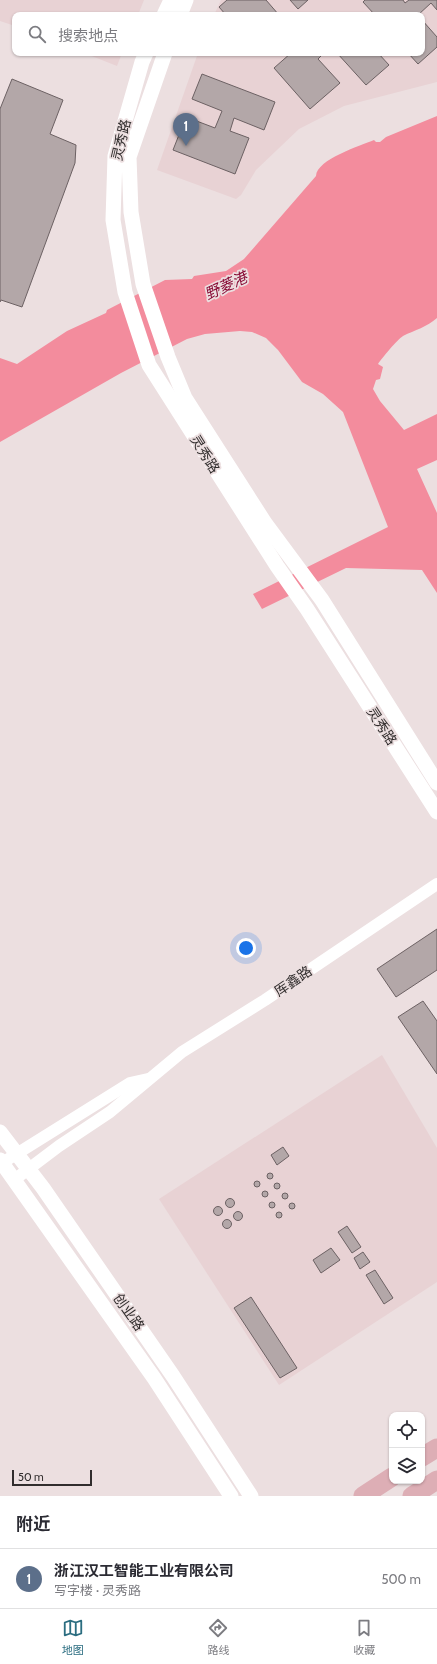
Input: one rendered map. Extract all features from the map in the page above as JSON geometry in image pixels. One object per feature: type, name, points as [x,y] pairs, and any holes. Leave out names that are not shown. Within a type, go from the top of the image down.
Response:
[{"type":"main road","points":[[425,1456],[437,1448]]},
{"type":"main road","points":[[363,1496],[389,1479]]},
{"type":"main road","points":[[412,1496],[437,1480]]},
{"type":"street","points":[[165,12],[171,0]]},
{"type":"street","points":[[181,12],[186,0]]},
{"type":"street","name":"灵秀路","points":[[145,56],[115,156],[113,220],[125,292],[149,365],[277,566],[307,609],[437,812]]},
{"type":"street","name":"灵秀路","points":[[164,56],[129,157],[131,212],[143,284],[168,357],[185,398],[266,523],[322,600],[437,783]]},
{"type":"street","name":"厍鑫路","points":[[14,1180],[30,1170],[59,1146],[115,1108],[132,1095],[149,1078],[182,1052],[272,995],[437,884]]},
{"type":"street","name":"厍鑫路","points":[[1,1162],[17,1154],[130,1083],[149,1078]]},
{"type":"street","name":"创业路","points":[[0,1132],[30,1170],[173,1376],[251,1496]]},
{"type":"street","name":"创业路","points":[[1,1162],[154,1378],[231,1496]]},
{"type":"shaded area","points":[[0,0],[144,0],[139,12],[12,12],[12,25],[0,21]]},
{"type":"shaded area","points":[[221,0],[437,0],[437,82],[344,106],[299,129],[256,170],[241,195],[236,199],[157,170],[197,56],[425,56],[425,12],[215,12]]},
{"type":"shaded area","points":[[92,56],[121,56],[117,66]]},
{"type":"shaded area","points":[[382,1055],[437,1148],[437,1282],[279,1385],[159,1199]]},
{"type":"water","name":"野菱港","points":[[437,116],[437,318],[425,326],[403,336],[394,345],[378,364],[383,367],[380,379],[376,380],[373,389],[380,401],[404,430],[437,414],[437,460],[417,469],[437,513],[437,593],[422,570],[346,568],[262,609],[253,594],[388,527],[343,412],[323,394],[302,382],[278,350],[266,338],[252,332],[240,331],[205,334],[187,339],[121,373],[0,442],[0,358],[17,364],[67,331],[106,313],[107,310],[165,280],[192,279],[194,276],[226,271],[244,259],[316,176],[318,170],[324,164],[340,154],[374,140],[376,142],[380,142],[386,137]]},
{"type":"building","points":[[227,0],[266,0],[276,12],[223,12],[219,7]]},
{"type":"building","points":[[290,0],[308,0],[298,9]]},
{"type":"building","points":[[365,0],[403,0],[405,3],[409,0],[437,0],[437,10],[431,3],[421,12],[372,12],[363,2]]},
{"type":"building","points":[[425,23],[437,37],[437,47],[418,64],[411,56],[425,56]]},
{"type":"building","points":[[288,56],[321,56],[318,59],[340,83],[310,109],[274,68]]},
{"type":"building","points":[[340,56],[381,56],[389,65],[366,85]]},
{"type":"building","points":[[202,74],[275,102],[264,130],[234,118],[230,131],[249,138],[235,174],[173,150],[186,117],[215,128],[222,111],[192,99]]},
{"type":"building","points":[[12,79],[63,100],[50,134],[76,145],[75,163],[22,307],[1,300],[0,302],[0,109]]},
{"type":"building","points":[[437,929],[437,970],[396,997],[377,969]]},
{"type":"building","points":[[423,1001],[437,1021],[437,1074],[398,1017]]},
{"type":"building","points":[[283,1147],[289,1156],[277,1165],[271,1155]]},
{"type":"building","points":[[270,1173],[273,1176],[270,1179],[267,1176]]},
{"type":"building","points":[[257,1181],[260,1184],[257,1187],[254,1184]]},
{"type":"building","points":[[277,1183],[280,1186],[277,1189],[274,1186]]},
{"type":"building","points":[[265,1191],[268,1194],[265,1197],[262,1194]]},
{"type":"building","points":[[285,1193],[288,1196],[285,1199],[282,1196]]},
{"type":"building","points":[[228,1199],[232,1199],[234,1203],[232,1207],[228,1207],[226,1205],[226,1201]]},
{"type":"building","points":[[272,1202],[275,1205],[272,1208],[269,1205]]},
{"type":"building","points":[[292,1203],[295,1206],[292,1209],[289,1206]]},
{"type":"building","points":[[216,1207],[220,1207],[222,1211],[220,1215],[216,1215],[214,1213],[214,1209]]},
{"type":"building","points":[[236,1212],[240,1212],[242,1216],[240,1220],[236,1220],[234,1218],[234,1214]]},
{"type":"building","points":[[279,1212],[282,1215],[279,1218],[276,1215]]},
{"type":"building","points":[[225,1220],[229,1220],[231,1224],[229,1228],[225,1228],[223,1226],[223,1222]]},
{"type":"building","points":[[347,1226],[361,1247],[352,1253],[338,1232]]},
{"type":"building","points":[[331,1248],[340,1260],[321,1273],[313,1260]]},
{"type":"building","points":[[363,1252],[370,1262],[360,1269],[354,1258]]},
{"type":"building","points":[[375,1270],[393,1298],[384,1304],[366,1275]]},
{"type":"building","points":[[251,1297],[297,1368],[280,1378],[234,1308]]},
{"type":"place","name":"浙江汉工智能工业有限公司","points":[[186,146]]}]
